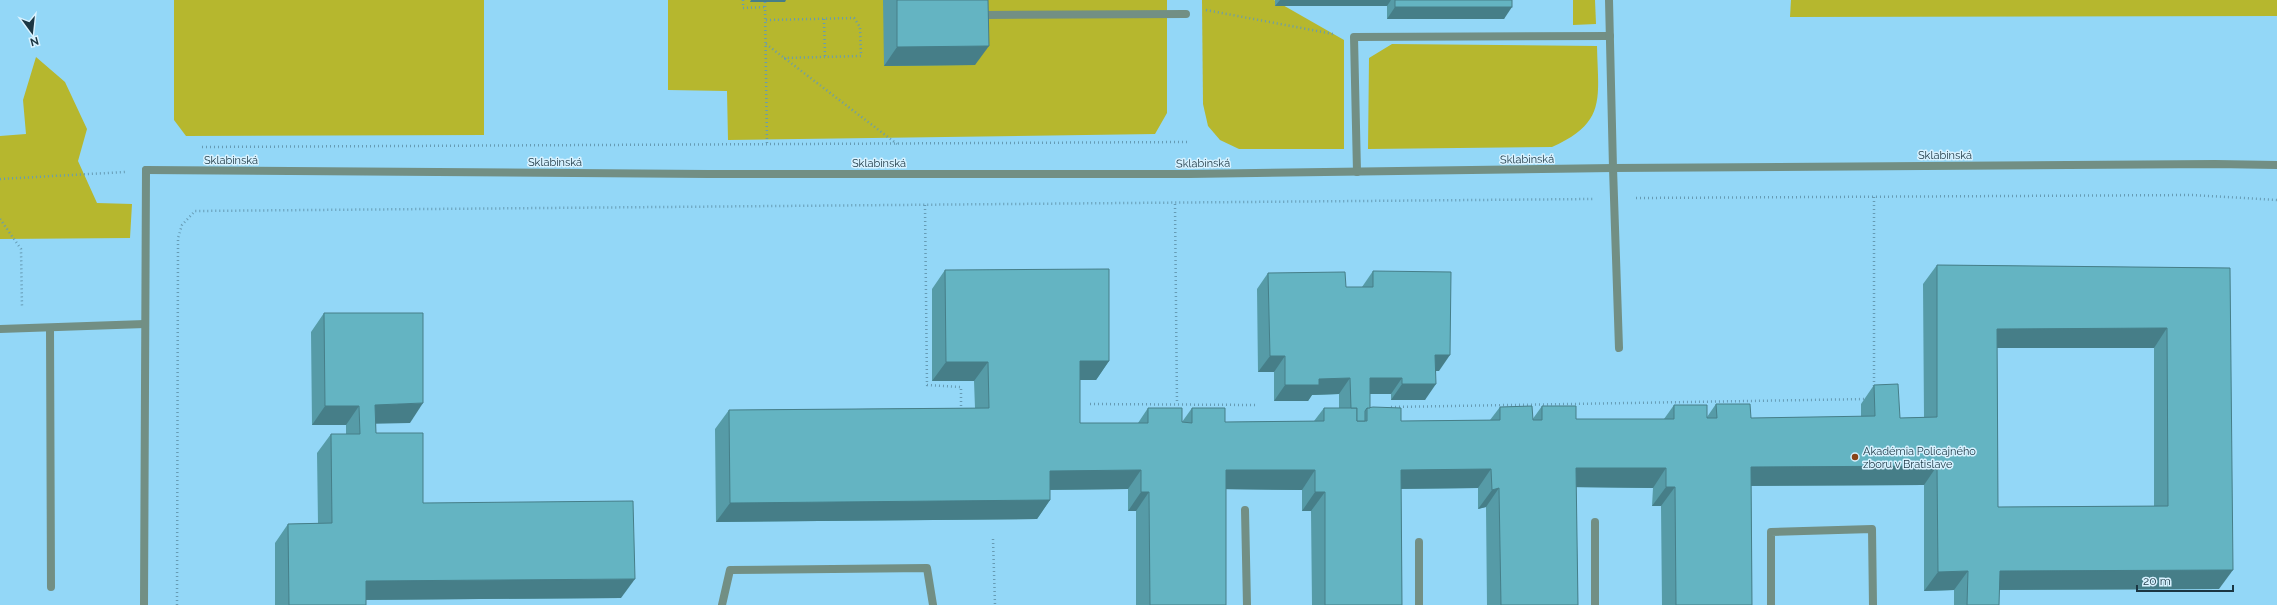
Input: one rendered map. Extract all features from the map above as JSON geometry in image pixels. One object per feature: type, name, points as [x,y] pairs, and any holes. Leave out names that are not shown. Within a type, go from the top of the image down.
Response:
[{"type":"street","points":[[1609,0],[1613,199],[1619,348]]},
{"type":"street","points":[[985,15],[1186,14]]},
{"type":"street","points":[[1356,172],[1354,37],[1610,36]]},
{"type":"street","name":"Sklabinská","points":[[146,170],[708,174],[1189,174],[1613,168],[2215,164],[2277,165]]},
{"type":"street","points":[[144,605],[146,170]]},
{"type":"street","points":[[0,329],[145,324]]},
{"type":"street","points":[[50,328],[52,587]]},
{"type":"street","points":[[1245,510],[1247,605]]},
{"type":"street","points":[[1595,522],[1595,605]]},
{"type":"street","points":[[1771,605],[1771,532],[1872,529],[1873,605]]},
{"type":"street","points":[[1419,542],[1419,605]]},
{"type":"street","points":[[722,605],[730,570],[927,568],[933,605]]},
{"type":"path","points":[[744,0],[744,8],[765,7]]},
{"type":"path","points":[[765,2],[767,145]]},
{"type":"path","points":[[1202,9],[1354,37]]},
{"type":"path","points":[[766,20],[854,18],[860,27],[861,56],[784,58]]},
{"type":"path","points":[[824,19],[825,57]]},
{"type":"path","points":[[766,44],[897,144]]},
{"type":"path","points":[[199,147],[699,143],[767,145],[1188,142]]},
{"type":"path","points":[[0,179],[146,170]]},
{"type":"path","points":[[177,605],[178,238],[182,225],[195,211],[1175,204],[1613,199],[2193,196],[2277,200]]},
{"type":"path","points":[[1874,198],[1874,391]]},
{"type":"path","points":[[1175,204],[1177,404]]},
{"type":"path","points":[[925,205],[927,385],[961,387],[960,417]]},
{"type":"path","points":[[0,219],[21,249],[22,328]]},
{"type":"path","points":[[1391,407],[1874,399]]},
{"type":"path","points":[[1090,404],[1255,405]]},
{"type":"path","points":[[993,539],[995,605]]},
{"type":"shaded area","points":[[174,0],[484,0],[484,135],[186,136],[174,120]]},
{"type":"shaded area","points":[[668,0],[1167,0],[1167,113],[1155,134],[728,140],[727,91],[668,90]]},
{"type":"shaded area","points":[[1202,0],[1274,0],[1344,40],[1344,149],[1239,149],[1220,140],[1208,126],[1203,104]]},
{"type":"shaded area","points":[[1573,0],[1595,0],[1596,24],[1573,25]]},
{"type":"shaded area","points":[[1791,0],[2277,0],[2277,16],[1790,17]]},
{"type":"shaded area","points":[[1392,44],[1597,46],[1598,94],[1596,107],[1591,118],[1582,128],[1570,138],[1552,147],[1368,149],[1369,58]]},
{"type":"shaded area","points":[[36,57],[65,82],[87,129],[78,161],[97,203],[132,204],[130,238],[0,239],[0,136],[26,134],[23,100]]},
{"type":"building","points":[[897,0],[988,0],[989,46],[897,47]]},
{"type":"building","points":[[1395,0],[1512,0],[1512,7],[1395,7]]},
{"type":"building","points":[[1937,265],[2230,268],[2233,570],[2000,571],[1999,605],[1967,605],[1968,571],[1938,572],[1937,466],[1751,467],[1752,605],[1676,605],[1675,487],[1666,487],[1666,468],[1576,468],[1578,605],[1501,605],[1499,488],[1492,490],[1491,469],[1401,470],[1402,605],[1325,605],[1325,492],[1315,492],[1315,470],[1226,470],[1226,605],[1150,605],[1149,492],[1141,492],[1141,470],[1050,471],[1050,500],[730,503],[729,410],[989,408],[988,362],[946,362],[945,270],[1109,269],[1109,361],[1080,361],[1080,423],[1148,423],[1148,408],[1182,408],[1182,422],[1192,423],[1192,408],[1225,408],[1225,422],[1324,421],[1324,408],[1357,408],[1357,421],[1367,421],[1367,408],[1373,407],[1401,408],[1401,421],[1500,420],[1500,407],[1532,406],[1533,420],[1542,420],[1542,406],[1576,406],[1576,419],[1674,419],[1674,405],[1707,405],[1707,418],[1717,418],[1716,404],[1750,404],[1751,418],[1875,416],[1874,385],[1898,384],[1900,418],[1937,417]],"holes":[[[2167,328],[2168,506],[1998,507],[1997,329]]]},
{"type":"building","points":[[1373,271],[1451,272],[1450,355],[1435,355],[1436,384],[1402,384],[1402,378],[1370,378],[1370,408],[1367,408],[1365,411],[1365,421],[1357,421],[1357,408],[1351,408],[1350,378],[1319,379],[1319,385],[1285,385],[1285,356],[1270,356],[1268,273],[1345,272],[1346,287],[1373,287]]},
{"type":"building","points":[[324,313],[423,313],[423,403],[375,405],[376,433],[423,433],[423,503],[633,501],[635,579],[366,581],[366,605],[289,605],[288,524],[332,523],[331,434],[360,434],[359,406],[325,406]]},
{"type":"place","name":"Akadémia Policajného zboru v Bratislave","points":[[1855,457]]}]
